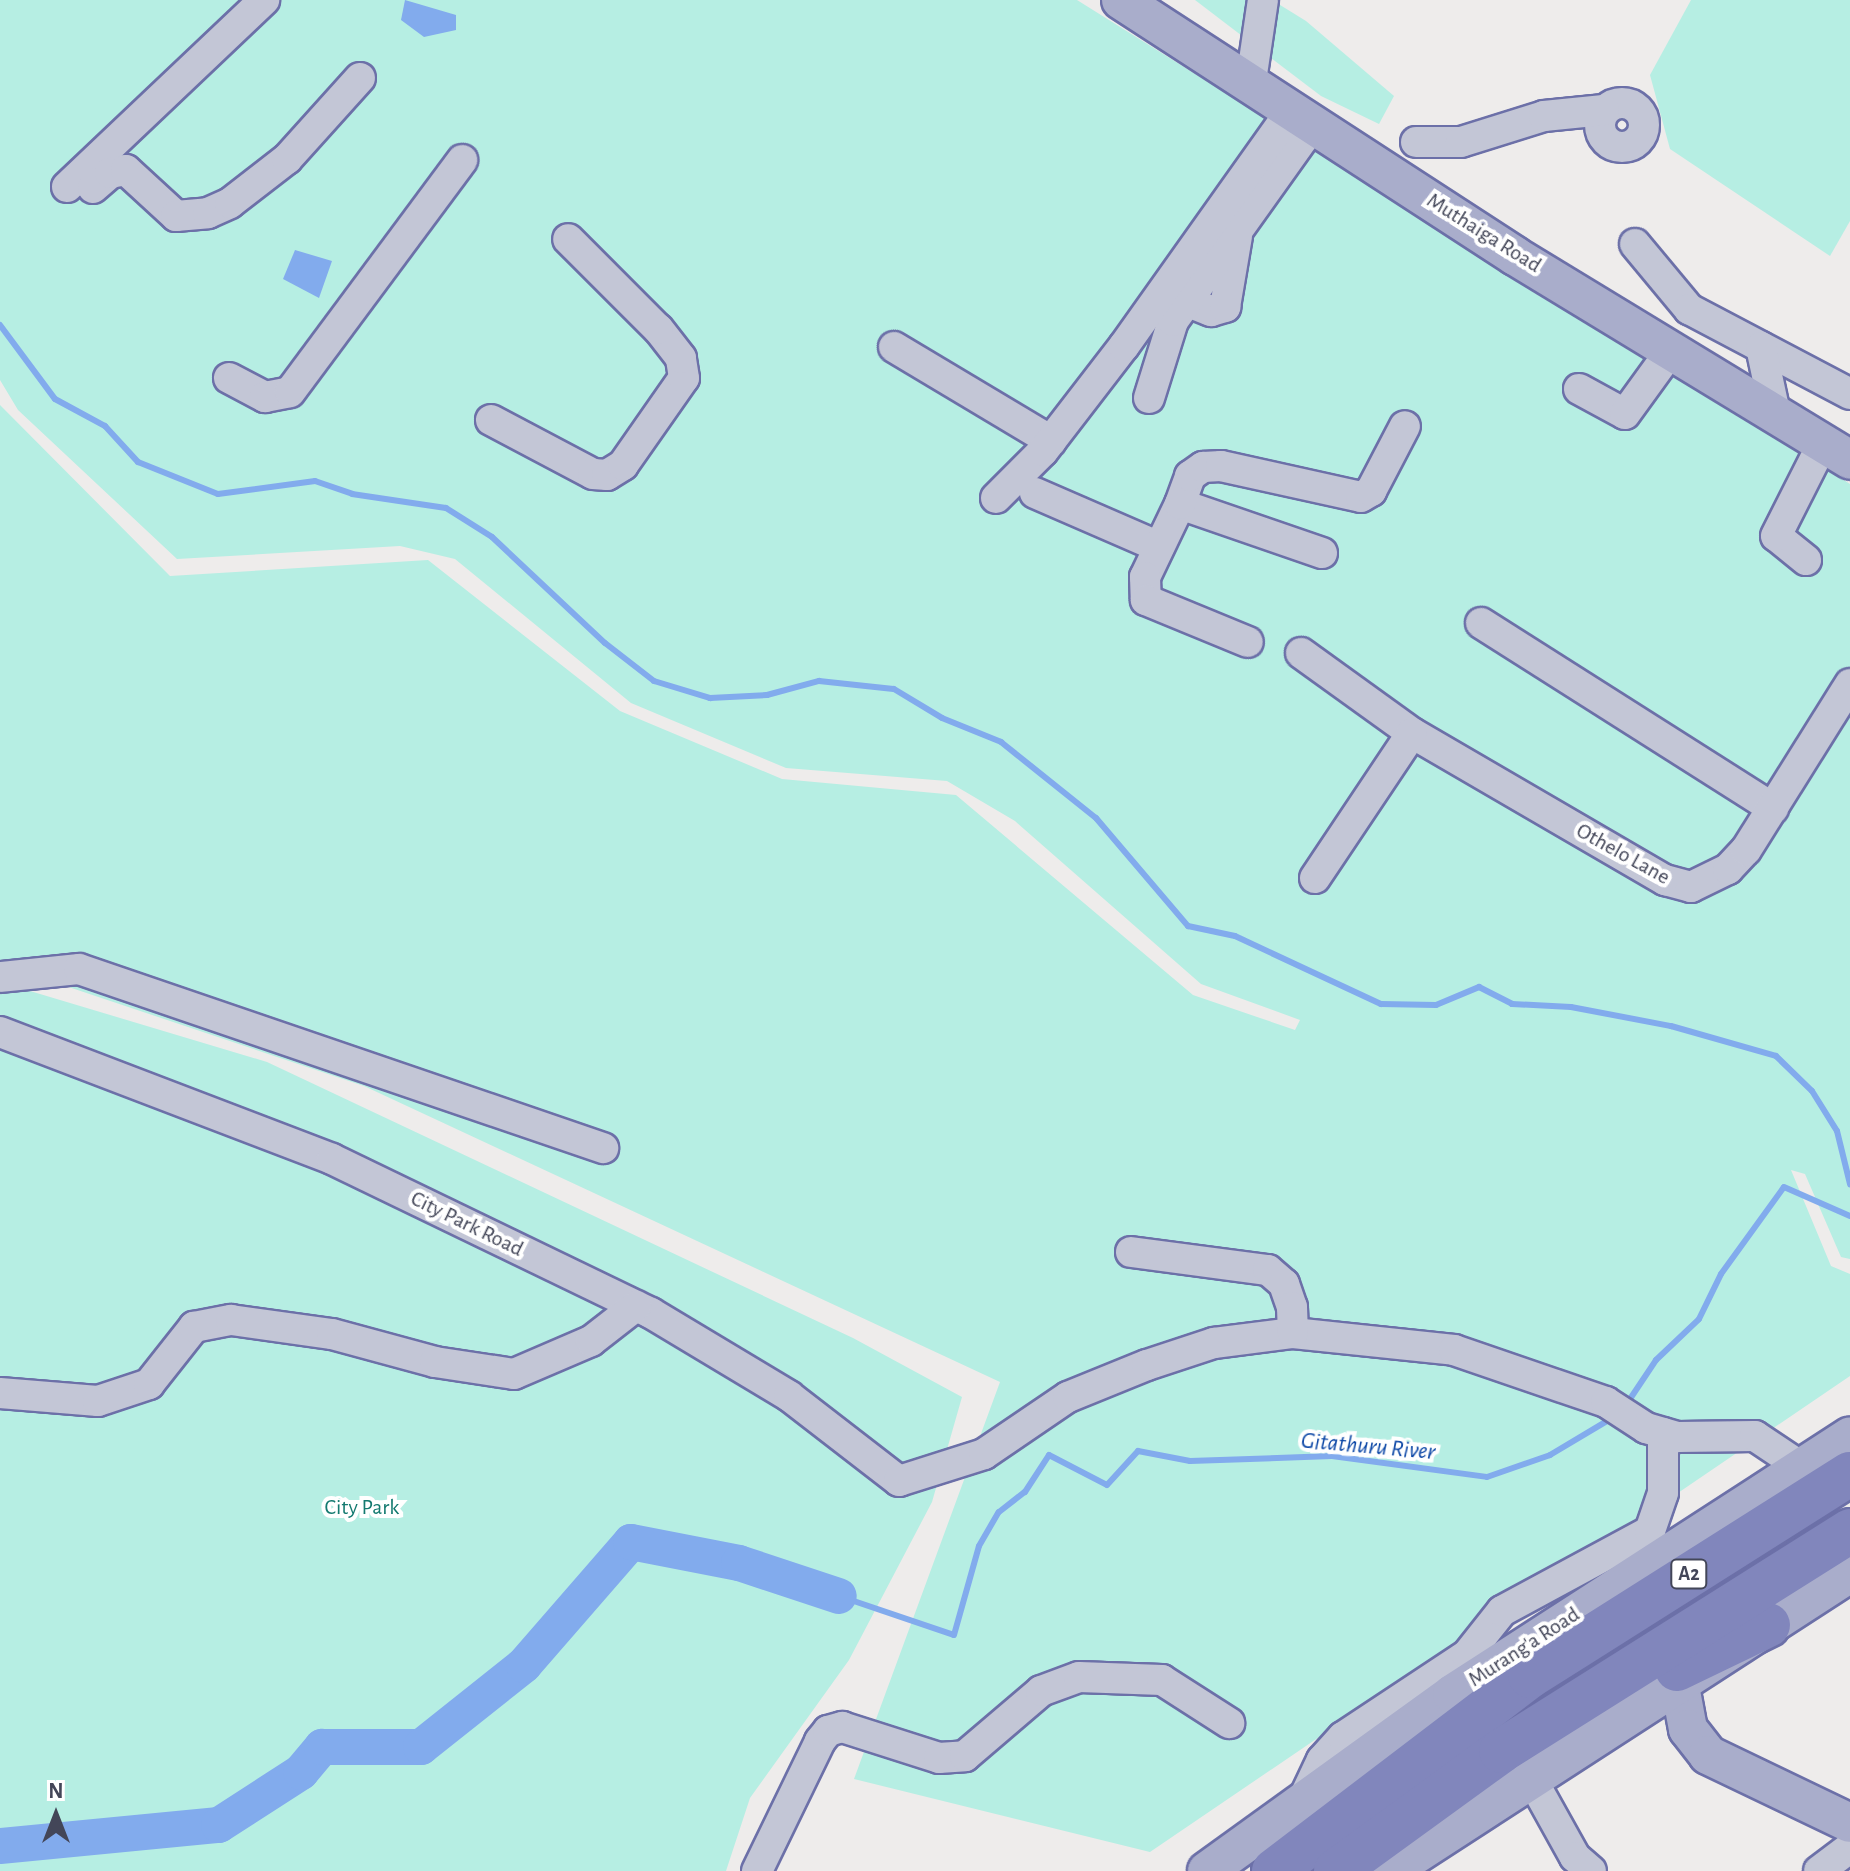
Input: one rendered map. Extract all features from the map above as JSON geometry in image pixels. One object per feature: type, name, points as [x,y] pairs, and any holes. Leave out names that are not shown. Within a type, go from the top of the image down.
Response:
[{"type":"highway","name":"Murang'a Road","points":[[1274,1871],[1530,1676],[1850,1474]]},
{"type":"highway","points":[[1530,1676],[1757,1497]]},
{"type":"highway","name":"A2","points":[[1336,1871],[1426,1802],[1850,1531]]},
{"type":"highway","points":[[1574,1707],[1695,1662],[1768,1625]]},
{"type":"main road","name":"Muthaiga Road","points":[[1121,0],[1304,115],[1515,256],[1836,451]]},
{"type":"main road","name":"Murang'a Road","points":[[1207,1871],[1452,1694],[1800,1466],[1850,1437]]},
{"type":"main road","points":[[1390,1871],[1531,1778],[1680,1686],[1850,1573]]},
{"type":"main road","points":[[1680,1686],[1688,1729],[1708,1755],[1850,1823]]},
{"type":"street","points":[[264,0],[80,188],[110,173],[126,170],[176,216],[208,213],[230,203],[287,159],[360,78]]},
{"type":"street","points":[[1251,81],[1263,0]]},
{"type":"street","points":[[1149,398],[1173,321],[1186,301],[1211,311],[1225,307],[1237,230],[1304,115]]},
{"type":"street","points":[[996,498],[1051,441],[1304,115]]},
{"type":"street","points":[[1416,142],[1461,142],[1544,116],[1569,116],[1603,122]]},
{"type":"street","points":[[229,378],[265,397],[290,392],[462,160]]},
{"type":"street","points":[[491,420],[593,474],[607,475],[623,465],[684,378],[681,358],[658,329],[568,239]]},
{"type":"street","points":[[1635,244],[1689,309],[1850,394]]},
{"type":"street","points":[[894,347],[1051,441]]},
{"type":"street","points":[[1761,347],[1775,413]]},
{"type":"street","points":[[1579,389],[1625,414],[1672,349]]},
{"type":"street","points":[[1248,642],[1146,600],[1145,577],[1190,476],[1203,467],[1221,466],[1361,497],[1371,491],[1405,426]]},
{"type":"street","points":[[1806,560],[1776,536],[1836,451]]},
{"type":"street","points":[[1035,493],[1159,547]]},
{"type":"street","points":[[1180,504],[1322,553]]},
{"type":"street","points":[[1481,623],[1773,808]]},
{"type":"street","name":"Othelo Lane","points":[[1301,653],[1412,733],[1665,880],[1691,887],[1728,869],[1773,808],[1850,684]]},
{"type":"street","points":[[1315,878],[1412,733]]},
{"type":"street","points":[[0,977],[79,969],[603,1148]]},
{"type":"street","name":"City Park Road","points":[[0,1032],[332,1159],[636,1306],[789,1396],[899,1481],[984,1454],[1068,1397],[1134,1369],[1214,1343],[1293,1333]]},
{"type":"street","points":[[1131,1252],[1268,1270],[1284,1284],[1292,1307],[1293,1333],[1454,1350],[1606,1402],[1654,1430],[1755,1436],[1800,1466]]},
{"type":"street","points":[[0,1393],[98,1401],[149,1384],[194,1327],[231,1320],[332,1334],[435,1362],[514,1374],[591,1341],[636,1306]]},
{"type":"street","points":[[1304,1798],[1322,1760],[1343,1737],[1467,1655],[1502,1611],[1650,1531],[1663,1493],[1654,1430]]},
{"type":"street","points":[[757,1871],[820,1741],[828,1731],[842,1727],[939,1758],[965,1756],[1041,1691],[1079,1677],[1162,1680],[1229,1723]]},
{"type":"street","points":[[1531,1778],[1575,1857],[1591,1871]]},
{"type":"street","points":[[1819,1871],[1850,1848]]},
{"type":"green space","points":[[0,0],[1077,0],[1850,484],[1850,1259],[1841,1257],[1805,1174],[1791,1170],[1831,1266],[1850,1274],[1850,1376],[1150,1852],[854,1779],[1000,1382],[364,1086],[0,964],[0,405],[170,576],[428,560],[620,711],[782,779],[956,795],[1193,995],[1295,1030],[1300,1020],[1201,984],[1015,821],[947,781],[786,768],[631,703],[455,559],[400,546],[177,559],[18,410],[0,380]]},
{"type":"green space","points":[[1195,0],[1272,0],[1306,21],[1394,96],[1379,124],[1321,96]]},
{"type":"green space","points":[[1691,0],[1850,0],[1850,221],[1830,256],[1670,149],[1650,75]]},
{"type":"green space","name":"City Park","points":[[0,982],[267,1062],[853,1338],[962,1397],[932,1502],[849,1660],[750,1798],[726,1871],[0,1871]]},
{"type":"water","points":[[405,0],[456,15],[456,30],[424,37],[401,20]]},
{"type":"water","points":[[295,250],[332,261],[319,298],[283,279]]},
{"type":"waterway","points":[[0,325],[55,399],[105,426],[138,462],[218,494],[315,481],[352,494],[446,508],[492,537],[605,643],[654,681],[710,698],[767,695],[819,681],[894,689],[942,718],[1001,742],[1096,818],[1188,926],[1235,936],[1381,1004],[1436,1005],[1479,987],[1512,1004],[1571,1007],[1671,1026],[1776,1056],[1812,1091],[1837,1131],[1850,1184]]},
{"type":"waterway","name":"Gitathuru River","points":[[1626,1405],[1656,1360],[1699,1319],[1721,1274],[1784,1187],[1850,1216]]},
{"type":"waterway","name":"Gitathuru River","points":[[839,1596],[954,1635],[979,1546],[999,1512],[1025,1492],[1049,1455],[1107,1485],[1138,1451],[1190,1461],[1332,1456],[1487,1477],[1550,1455],[1612,1418]]},
{"type":"waterway","points":[[0,1846],[219,1825],[301,1772],[322,1747],[421,1747],[524,1665],[631,1542],[739,1563],[839,1596]]}]
